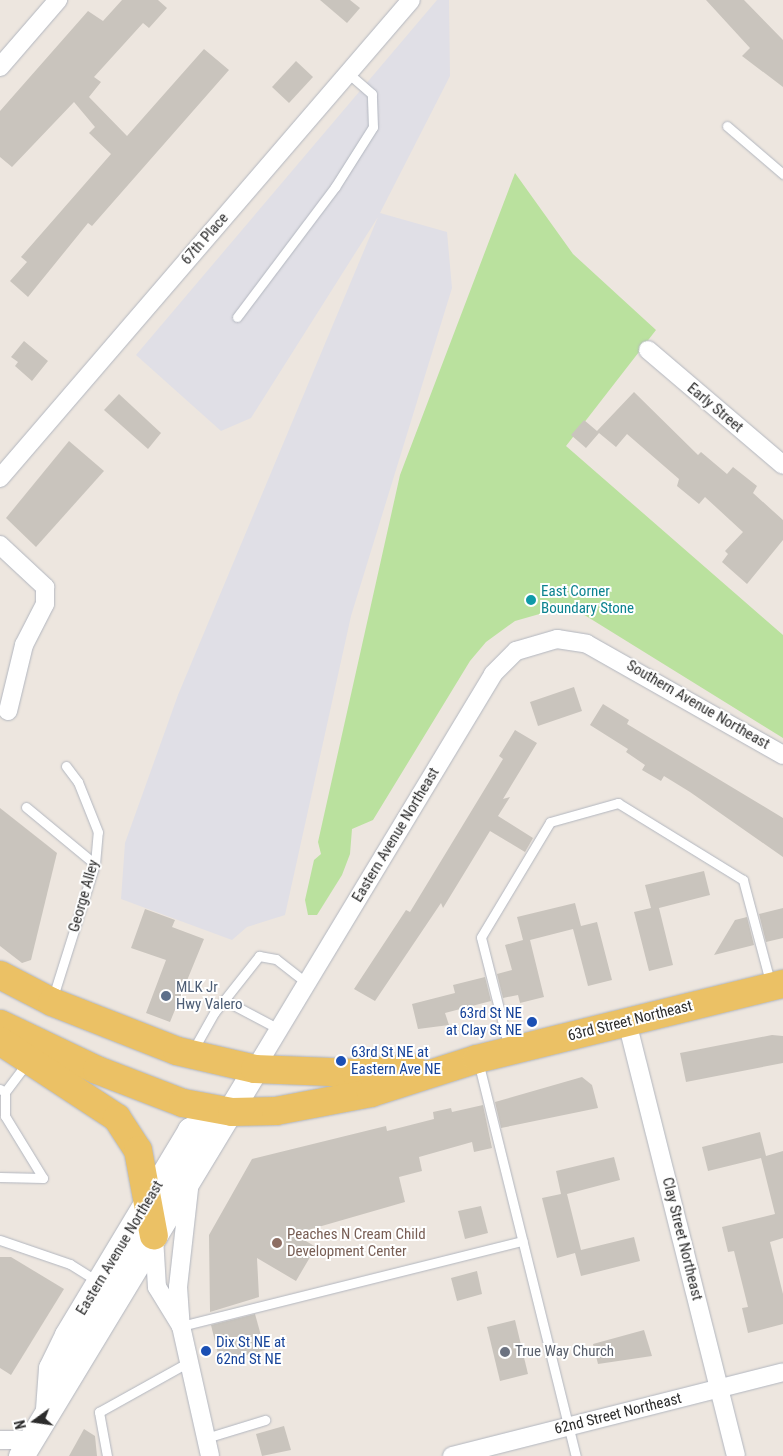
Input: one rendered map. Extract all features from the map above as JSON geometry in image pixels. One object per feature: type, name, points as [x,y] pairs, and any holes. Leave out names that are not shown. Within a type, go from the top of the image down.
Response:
[{"type":"main road","name":"63rd Street Northeast","points":[[0,975],[52,1002],[190,1054],[255,1069],[356,1073],[477,1059]]},
{"type":"main road","name":"63rd Street Northeast","points":[[35,1052],[192,1106],[232,1112],[327,1104],[477,1059],[777,985]]},
{"type":"main road","points":[[0,1024],[117,1118],[135,1142],[149,1199],[154,1236]]},
{"type":"main road","points":[[0,1041],[35,1052]]},
{"type":"main road","name":"Eastern Avenue Northeast","points":[[26,1448],[154,1236],[232,1112],[255,1069]]},
{"type":"main road","name":"Eastern Avenue Northeast","points":[[48,1412],[51,1368],[190,1130],[232,1112]]},
{"type":"street","points":[[0,67],[58,0]]},
{"type":"street","name":"67th Place","points":[[0,478],[410,0]]},
{"type":"street","name":"Early Street","points":[[648,350],[783,465]]},
{"type":"street","points":[[0,545],[45,587],[46,604],[24,646],[4,710]]},
{"type":"street","name":"Eastern Avenue Northeast","points":[[255,1069],[504,661],[533,644],[558,639],[613,656]]},
{"type":"street","name":"Southern Avenue Northeast","points":[[613,656],[783,755]]},
{"type":"street","name":"Clay Street Northeast","points":[[627,1022],[736,1456]]},
{"type":"street","points":[[198,1165],[185,1197],[182,1222],[180,1326],[210,1456]]},
{"type":"street","points":[[154,1236],[157,1287],[180,1326]]},
{"type":"street","name":"62nd Street Northeast","points":[[452,1456],[783,1372]]},
{"type":"street","points":[[0,1440],[26,1448]]},
{"type":"lane","points":[[237,317],[335,187],[372,127],[372,94],[348,73]]},
{"type":"lane","points":[[727,126],[783,174]]},
{"type":"lane","name":"George Alley","points":[[52,1002],[95,864],[98,832],[78,782],[66,766]]},
{"type":"lane","points":[[510,1051],[481,937],[550,822],[618,803],[743,880],[777,985]]},
{"type":"lane","points":[[26,807],[95,864]]},
{"type":"lane","points":[[190,1054],[224,1000],[259,956],[276,959],[307,983]]},
{"type":"lane","points":[[224,1000],[279,1029]]},
{"type":"lane","points":[[0,1177],[43,1178],[5,1116],[3,1091],[35,1052]]},
{"type":"lane","points":[[477,1059],[576,1456]]},
{"type":"lane","points":[[0,1240],[70,1264],[101,1283]]},
{"type":"lane","points":[[180,1326],[523,1241]]},
{"type":"lane","points":[[107,1456],[99,1412],[189,1362]]},
{"type":"lane","points":[[206,1438],[265,1420]]},
{"type":"shaded area","points":[[437,0],[449,0],[450,76],[380,213],[447,232],[452,288],[351,616],[285,915],[247,927],[232,940],[121,899],[125,843],[178,695],[378,217],[251,418],[221,431],[136,355]]},
{"type":"green space","points":[[515,173],[573,254],[656,330],[566,446],[783,635],[783,738],[578,611],[543,613],[515,621],[486,642],[470,661],[373,820],[352,829],[350,854],[342,875],[317,915],[308,915],[305,900],[314,860],[321,854],[318,842],[400,475]]},
{"type":"building","points":[[122,0],[158,0],[167,8],[149,28],[143,23],[94,77],[101,82],[89,97],[127,136],[204,49],[229,70],[92,226],[88,223],[28,297],[10,281],[27,262],[21,257],[111,154],[89,133],[95,127],[74,102],[12,167],[0,157],[0,111],[88,11],[103,21]]},
{"type":"building","points":[[320,0],[350,0],[360,8],[347,23]]},
{"type":"building","points":[[706,0],[744,0],[783,40],[783,87],[742,56],[750,48]]},
{"type":"building","points":[[296,61],[313,77],[289,103],[272,87]]},
{"type":"building","points":[[24,341],[48,361],[32,381],[15,366],[18,362],[11,357]]},
{"type":"building","points":[[634,392],[698,455],[701,452],[727,474],[733,467],[757,486],[753,493],[783,520],[783,540],[747,584],[722,562],[728,554],[725,551],[743,532],[705,497],[699,504],[677,486],[679,479],[627,434],[616,447],[599,433],[586,448],[571,435],[584,420],[597,431]]},
{"type":"building","points":[[119,394],[161,433],[148,449],[104,410]]},
{"type":"building","points":[[69,441],[104,471],[36,547],[6,518]]},
{"type":"building","points":[[574,687],[582,711],[538,726],[530,702]]},
{"type":"building","points":[[603,704],[629,720],[627,724],[783,818],[783,857],[690,792],[664,776],[661,781],[642,770],[645,765],[626,752],[628,749],[590,725]]},
{"type":"building","points":[[515,730],[537,743],[503,799],[510,797],[498,816],[533,838],[525,852],[490,831],[443,908],[441,903],[375,1001],[354,989],[406,910],[410,912],[503,759],[499,756]]},
{"type":"building","points":[[0,808],[57,853],[31,960],[22,963],[0,946]]},
{"type":"building","points":[[704,871],[710,895],[659,908],[673,965],[649,971],[634,912],[651,908],[645,885]]},
{"type":"building","points":[[575,903],[581,926],[597,922],[612,980],[588,986],[573,929],[530,940],[544,997],[520,1003],[518,995],[503,998],[497,974],[512,970],[505,945],[523,940],[517,917]]},
{"type":"building","points":[[783,908],[783,938],[766,942],[759,914]]},
{"type":"building","points":[[145,909],[175,920],[172,927],[204,939],[170,1022],[146,1013],[166,960],[131,948]]},
{"type":"building","points":[[747,917],[754,945],[714,955],[735,920]]},
{"type":"building","points":[[485,977],[491,1001],[445,1013],[449,1025],[418,1029],[412,1004],[455,993],[453,985]]},
{"type":"building","points":[[772,1035],[783,1036],[783,1063],[686,1082],[680,1053]]},
{"type":"building","points":[[582,1077],[592,1085],[598,1108],[501,1128],[495,1102]]},
{"type":"building","points":[[483,1105],[492,1148],[474,1152],[472,1142],[419,1157],[422,1171],[399,1177],[405,1202],[294,1234],[316,1247],[296,1281],[257,1258],[259,1297],[210,1312],[209,1235],[252,1159],[386,1126],[387,1131],[434,1119],[433,1112],[451,1108],[452,1112]]},
{"type":"building","points":[[760,1132],[766,1156],[783,1151],[783,1238],[770,1242],[783,1294],[783,1324],[748,1333],[742,1308],[748,1307],[734,1251],[728,1252],[722,1227],[775,1214],[761,1158],[708,1171],[702,1147]]},
{"type":"building","points":[[614,1157],[620,1180],[567,1194],[581,1250],[634,1237],[640,1261],[581,1276],[575,1253],[557,1258],[542,1198],[561,1194],[556,1171]]},
{"type":"building","points":[[481,1206],[488,1233],[465,1239],[458,1211]]},
{"type":"building","points":[[0,1257],[11,1257],[64,1289],[11,1375],[0,1368]]},
{"type":"building","points":[[477,1271],[482,1294],[457,1301],[451,1278]]},
{"type":"building","points":[[255,1314],[265,1350],[220,1362],[211,1325]]},
{"type":"building","points":[[515,1320],[528,1374],[500,1381],[487,1327]]},
{"type":"building","points":[[644,1330],[652,1356],[598,1364],[593,1344]]},
{"type":"building","points":[[284,1426],[291,1450],[262,1456],[256,1434]]},
{"type":"building","points":[[84,1429],[95,1436],[97,1456],[69,1456]]},
{"type":"place","name":"East Corner Boundary Stone","points":[[531,600]]},
{"type":"place","name":"MLK Jr Hwy Valero","points":[[166,996]]},
{"type":"place","name":"63rd St NE at Clay St NE","points":[[532,1022]]},
{"type":"place","name":"63rd St NE at Eastern Ave NE","points":[[341,1061]]},
{"type":"place","name":"Peaches N Cream Child Development Center","points":[[277,1243]]},
{"type":"place","name":"Dix St NE at 62nd St NE","points":[[206,1351]]},
{"type":"place","name":"True Way Church","points":[[505,1352]]}]
